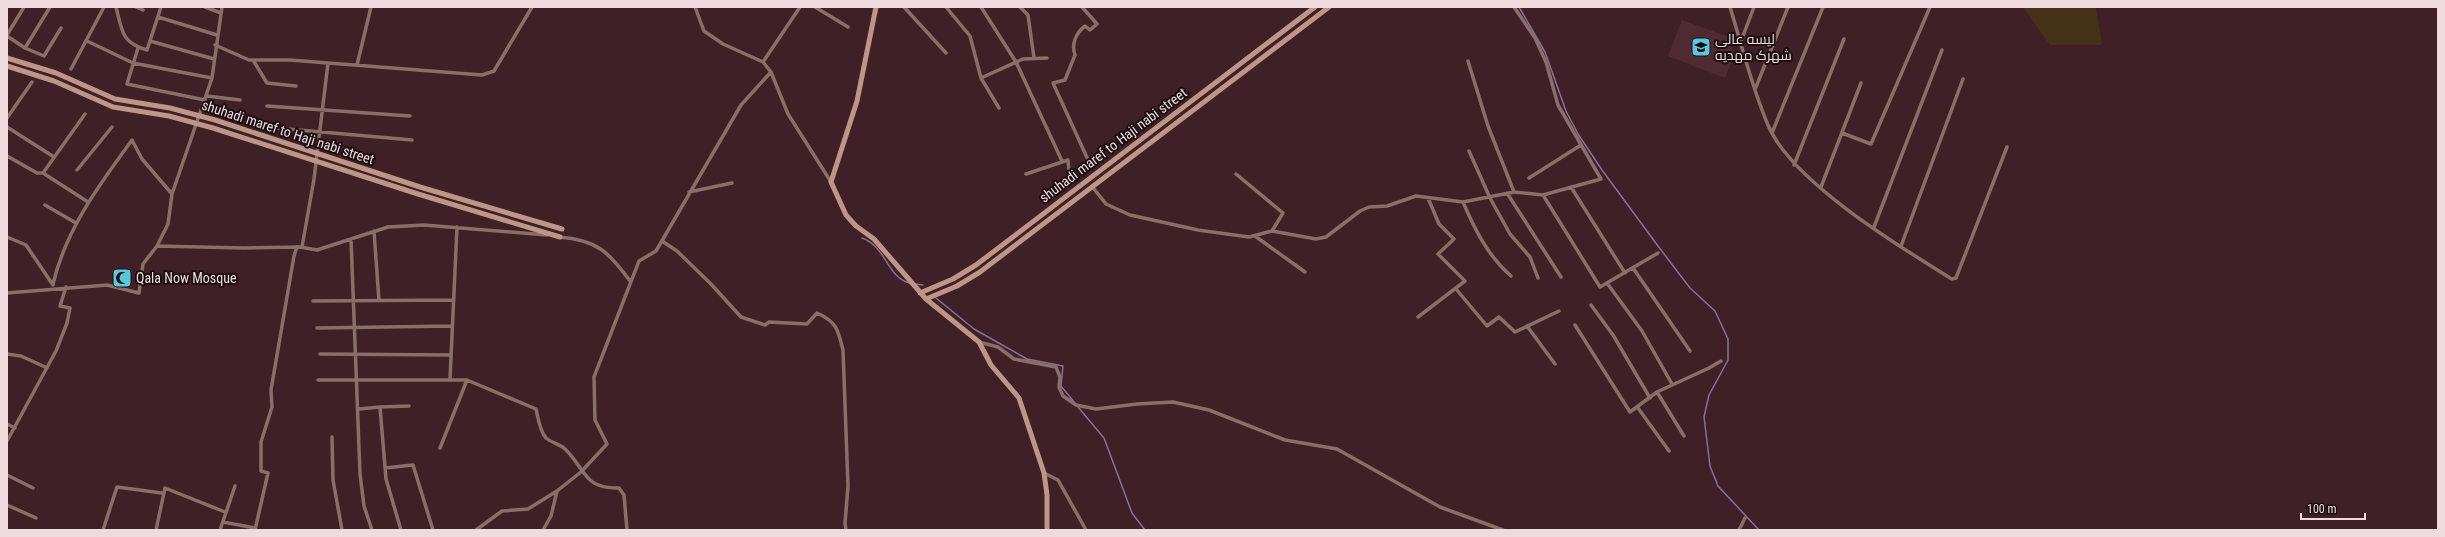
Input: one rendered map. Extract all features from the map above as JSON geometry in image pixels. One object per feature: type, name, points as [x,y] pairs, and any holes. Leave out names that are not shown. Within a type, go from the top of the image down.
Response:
[{"type":"main road","points":[[876,7],[857,101],[831,182],[846,215],[856,226],[874,239],[912,281],[914,287],[926,299],[979,342],[991,364],[1019,398],[1044,473],[1047,495],[1047,530]]},
{"type":"main road","name":"shuhadi maref to Haji nabi street","points":[[920,293],[953,279],[976,265],[1315,7]]},
{"type":"main road","points":[[926,299],[957,286],[980,272],[1329,7]]},
{"type":"main road","name":"shuhadi maref to Haji nabi street","points":[[7,58],[56,73],[115,99],[170,108],[200,116],[317,154],[562,229]]},
{"type":"main road","points":[[7,66],[54,81],[112,107],[169,116],[197,124],[560,237]]},
{"type":"street","points":[[24,7],[7,35],[25,48],[44,56],[61,28]]},
{"type":"street","points":[[25,48],[50,7]]},
{"type":"street","points":[[71,68],[87,41],[104,7]]},
{"type":"street","points":[[116,7],[125,39],[138,48],[147,50],[161,7]]},
{"type":"street","points":[[136,7],[143,10]]},
{"type":"street","points":[[205,7],[221,13]]},
{"type":"street","points":[[7,293],[54,286],[66,287],[107,284],[139,293],[143,264],[157,246],[168,224],[172,194],[212,78],[215,45],[222,7]]},
{"type":"street","points":[[357,65],[370,7]]},
{"type":"street","points":[[215,45],[249,60],[328,63],[482,75],[494,71],[532,7]]},
{"type":"street","points":[[695,7],[704,31],[723,44],[763,62],[771,72],[788,114],[831,182]]},
{"type":"street","points":[[763,62],[800,7]]},
{"type":"street","points":[[815,7],[848,27]]},
{"type":"street","points":[[904,7],[946,53]]},
{"type":"street","points":[[946,7],[970,36],[982,78],[999,108]]},
{"type":"street","points":[[981,7],[1016,62],[1062,161]]},
{"type":"street","points":[[1020,7],[1028,15],[1034,58]]},
{"type":"street","points":[[1082,7],[1097,24],[1090,30],[1085,26],[1075,37],[1075,55],[1065,80],[1052,83],[1089,162]]},
{"type":"street","points":[[1094,189],[1106,204],[1130,215],[1198,230],[1249,237],[1272,231],[1316,239],[1326,237],[1360,210],[1369,207],[1388,206],[1416,196],[1463,202],[1490,198],[1514,192],[1543,195],[1601,179],[1558,105],[1546,62],[1535,38],[1514,7]]},
{"type":"street","points":[[1730,7],[1768,126],[1794,165],[1821,188],[1874,227],[1952,279],[1956,278],[2007,147]]},
{"type":"street","points":[[1741,42],[1754,7]]},
{"type":"street","points":[[1756,88],[1788,7]]},
{"type":"street","points":[[1772,133],[1823,7]]},
{"type":"street","points":[[1842,133],[1871,144],[1930,7]]},
{"type":"street","points":[[158,17],[217,35]]},
{"type":"street","points":[[1794,165],[1844,39]]},
{"type":"street","points":[[87,41],[134,63],[212,78]]},
{"type":"street","points":[[150,41],[214,59]]},
{"type":"street","points":[[138,48],[127,84],[206,98],[240,100]]},
{"type":"street","points":[[1874,227],[1942,50]]},
{"type":"street","points":[[982,78],[1016,62],[1034,58],[1047,58]]},
{"type":"street","points":[[253,60],[267,83],[296,86]]},
{"type":"street","points":[[1468,61],[1488,126],[1514,192]]},
{"type":"street","points":[[223,522],[255,529],[268,473],[261,471],[261,442],[272,407],[271,390],[294,256],[300,247],[316,162],[324,110],[328,63]]},
{"type":"street","points":[[476,530],[502,511],[528,509],[556,492],[581,472],[606,444],[595,420],[594,377],[630,281],[639,261],[656,251],[741,105],[771,72]]},
{"type":"street","points":[[1901,246],[1964,79]]},
{"type":"street","points":[[7,118],[32,82]]},
{"type":"street","points":[[1821,188],[1861,83]]},
{"type":"street","points":[[267,106],[410,116]]},
{"type":"street","points":[[43,173],[85,114]]},
{"type":"street","points":[[7,127],[54,157]]},
{"type":"street","points":[[77,170],[112,127]]},
{"type":"street","points":[[265,127],[412,140]]},
{"type":"street","points":[[54,286],[63,248],[76,223],[88,202],[132,140],[142,159],[172,194]]},
{"type":"street","points":[[1529,178],[1581,145]]},
{"type":"street","points":[[1469,151],[1490,198],[1510,234],[1530,257],[1538,278]]},
{"type":"street","points":[[7,156],[37,173],[43,173],[88,202]]},
{"type":"street","points":[[1026,174],[1068,160],[1070,183]]},
{"type":"street","points":[[1236,174],[1283,213],[1272,231]]},
{"type":"street","points":[[689,192],[732,182]]},
{"type":"street","points":[[1571,187],[1625,273]]},
{"type":"street","points":[[1507,193],[1561,277]]},
{"type":"street","points":[[1543,195],[1600,286],[1658,253]]},
{"type":"street","points":[[1418,317],[1465,281],[1438,254],[1454,239],[1439,224],[1428,198]]},
{"type":"street","points":[[1463,202],[1477,234],[1494,259],[1511,276]]},
{"type":"street","points":[[45,205],[76,223]]},
{"type":"street","points":[[157,246],[244,248],[300,247],[318,250],[388,227],[417,225],[458,227],[572,238],[602,248],[611,255],[630,281]]},
{"type":"street","points":[[450,379],[458,227]]},
{"type":"street","points":[[374,231],[379,301]]},
{"type":"street","points":[[1255,236],[1305,272]]},
{"type":"street","points":[[7,237],[26,245],[54,286]]},
{"type":"street","points":[[351,239],[358,381],[360,474],[364,506],[372,530]]},
{"type":"street","points":[[662,241],[677,251],[711,284],[741,317],[764,325],[770,322],[807,324],[817,313],[827,318],[838,328],[843,350],[848,486],[844,524],[846,530]]},
{"type":"street","points":[[1633,268],[1690,351]]},
{"type":"street","points":[[1607,283],[1642,331],[1672,384]]},
{"type":"street","points":[[7,441],[45,367],[56,351],[67,323],[70,308],[60,306],[66,287]]},
{"type":"street","points":[[1456,289],[1487,326],[1499,317],[1515,332],[1559,312]]},
{"type":"street","points":[[313,301],[453,300]]},
{"type":"street","points":[[1591,305],[1650,398]]},
{"type":"street","points":[[1575,325],[1630,412],[1638,408],[1657,392],[1721,361]]},
{"type":"street","points":[[316,328],[452,326]]},
{"type":"street","points":[[1526,326],[1555,364]]},
{"type":"street","points":[[979,342],[998,347],[1014,359],[1056,368],[1060,377],[1059,387],[1063,396],[1076,405],[1096,409],[1137,404],[1173,402],[1209,410],[1285,440],[1337,449],[1440,507],[1503,530]]},
{"type":"street","points":[[7,354],[21,356],[45,367]]},
{"type":"street","points":[[320,354],[451,355]]},
{"type":"street","points":[[318,380],[467,380],[536,409],[539,423],[546,438],[566,450],[581,472],[590,481],[605,488],[619,488],[624,495],[627,529],[622,530]]},
{"type":"street","points":[[440,448],[467,380]]},
{"type":"street","points":[[1657,392],[1684,436]]},
{"type":"street","points":[[359,409],[409,406]]},
{"type":"street","points":[[380,408],[385,468],[401,530]]},
{"type":"street","points":[[1638,408],[1669,451]]},
{"type":"street","points":[[7,424],[15,428]]},
{"type":"street","points":[[332,437],[333,480],[342,530]]},
{"type":"street","points":[[385,468],[413,465],[433,530]]},
{"type":"street","points":[[1044,473],[1060,484],[1086,530]]},
{"type":"street","points":[[7,475],[33,488]]},
{"type":"street","points":[[220,530],[235,486]]},
{"type":"street","points":[[103,530],[117,487],[162,493]]},
{"type":"street","points":[[156,530],[162,493],[165,488],[225,512]]},
{"type":"street","points":[[544,530],[551,516],[556,492]]},
{"type":"street","points":[[7,505],[36,518]]},
{"type":"street","points":[[1739,530],[1745,518]]},
{"type":"shaded area","points":[[2023,7],[2096,7],[2102,45],[2050,45]]},
{"type":"shaded area","name":"لیسه عالی شهرک مهدیه","points":[[1682,20],[1729,37],[1734,56],[1725,78],[1668,56]]},
{"type":"waterway","points":[[1519,7],[1545,52],[1566,111],[1578,134],[1602,170],[1690,288],[1715,311],[1728,339],[1728,360],[1709,395],[1704,417],[1710,466],[1718,486],[1759,530]]},
{"type":"waterway","points":[[862,238],[877,248],[891,269],[897,275],[910,283]]},
{"type":"waterway","points":[[915,284],[923,285]]},
{"type":"waterway","points":[[936,298],[974,329],[1027,359],[1063,366],[1061,386],[1074,402]]},
{"type":"waterway","points":[[1078,407],[1104,438],[1132,513],[1145,530]]},
{"type":"place","name":"لیسه عالی شهرک مهدیه","points":[[1701,47]]},
{"type":"place","name":"Qala Now Mosque","points":[[122,278]]}]
